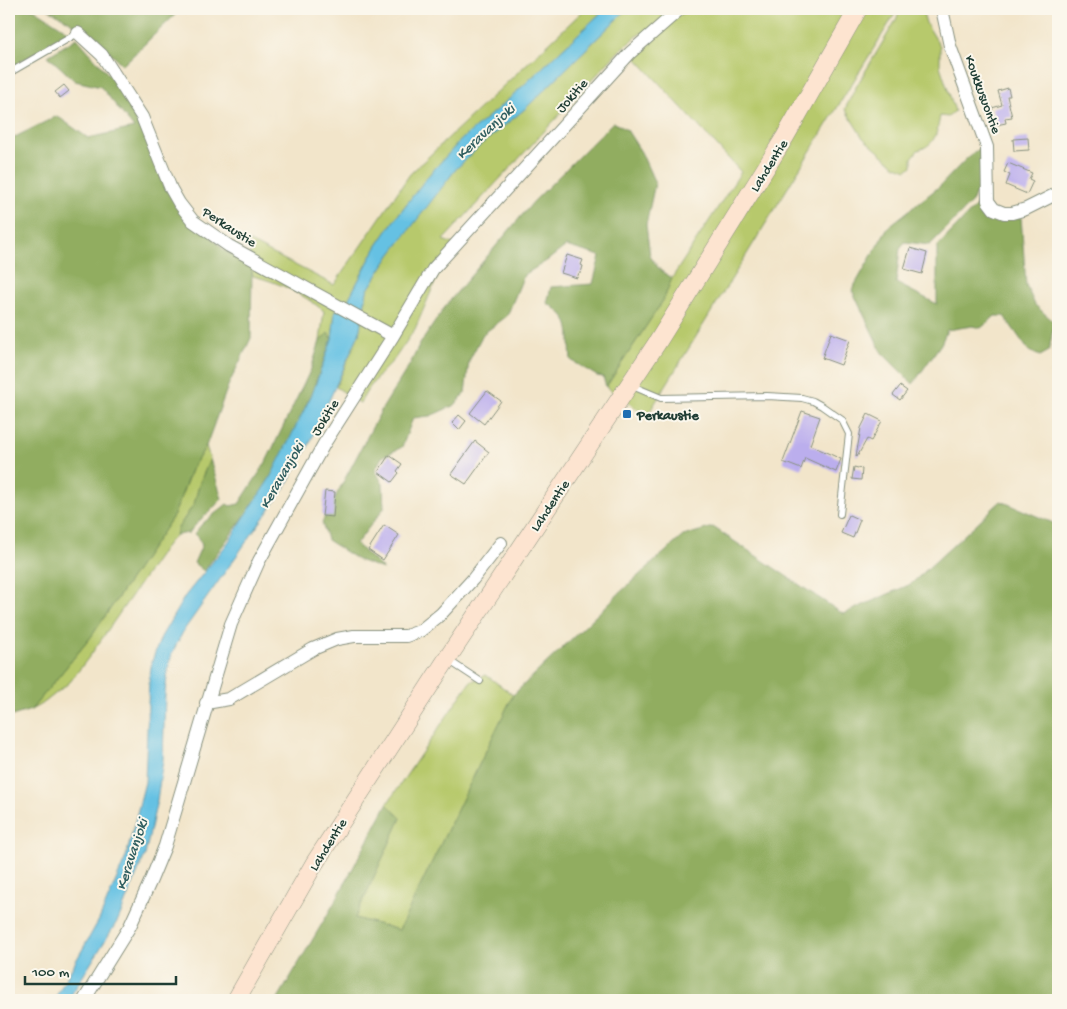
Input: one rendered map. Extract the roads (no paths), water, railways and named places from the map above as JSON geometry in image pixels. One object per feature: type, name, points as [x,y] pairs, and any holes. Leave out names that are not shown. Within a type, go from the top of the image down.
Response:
[{"type":"main road","name":"Lahdentie","points":[[236,1000],[314,864],[447,659],[657,343],[785,137],[858,9]]},
{"type":"street","name":"Jokitie","points":[[84,1000],[130,926],[165,846],[231,624],[259,561],[324,444],[433,269],[630,53],[680,9]]},
{"type":"street","name":"Koukkusuontie","points":[[942,9],[950,46],[987,147],[988,201],[994,209],[1012,214],[1058,193]]},
{"type":"street","name":"Perkaustie","points":[[78,33],[102,55],[142,117],[171,188],[179,204],[193,221],[229,246],[393,336]]},
{"type":"street","points":[[206,703],[229,699],[313,649],[337,639],[354,636],[406,636],[420,631],[441,614],[473,579],[501,542]]},
{"type":"lane","points":[[9,73],[78,33]]},
{"type":"lane","points":[[629,384],[661,398],[776,397],[813,400],[842,420],[850,434],[840,514]]},
{"type":"lane","points":[[447,659],[480,681]]},
{"type":"water","name":"Keravanjoki","points":[[605,9],[627,9],[526,108],[482,144],[456,169],[390,255],[367,291],[359,334],[308,447],[286,486],[184,630],[172,653],[165,693],[163,760],[157,800],[145,855],[118,920],[68,1000],[54,1000],[99,920],[126,857],[145,782],[149,681],[152,661],[161,637],[185,596],[227,544],[270,478],[312,394],[332,339],[335,312],[348,300],[376,247],[428,176],[461,140],[509,99]]},
{"type":"place","name":"Perkaustie","points":[[627,414]]}]
